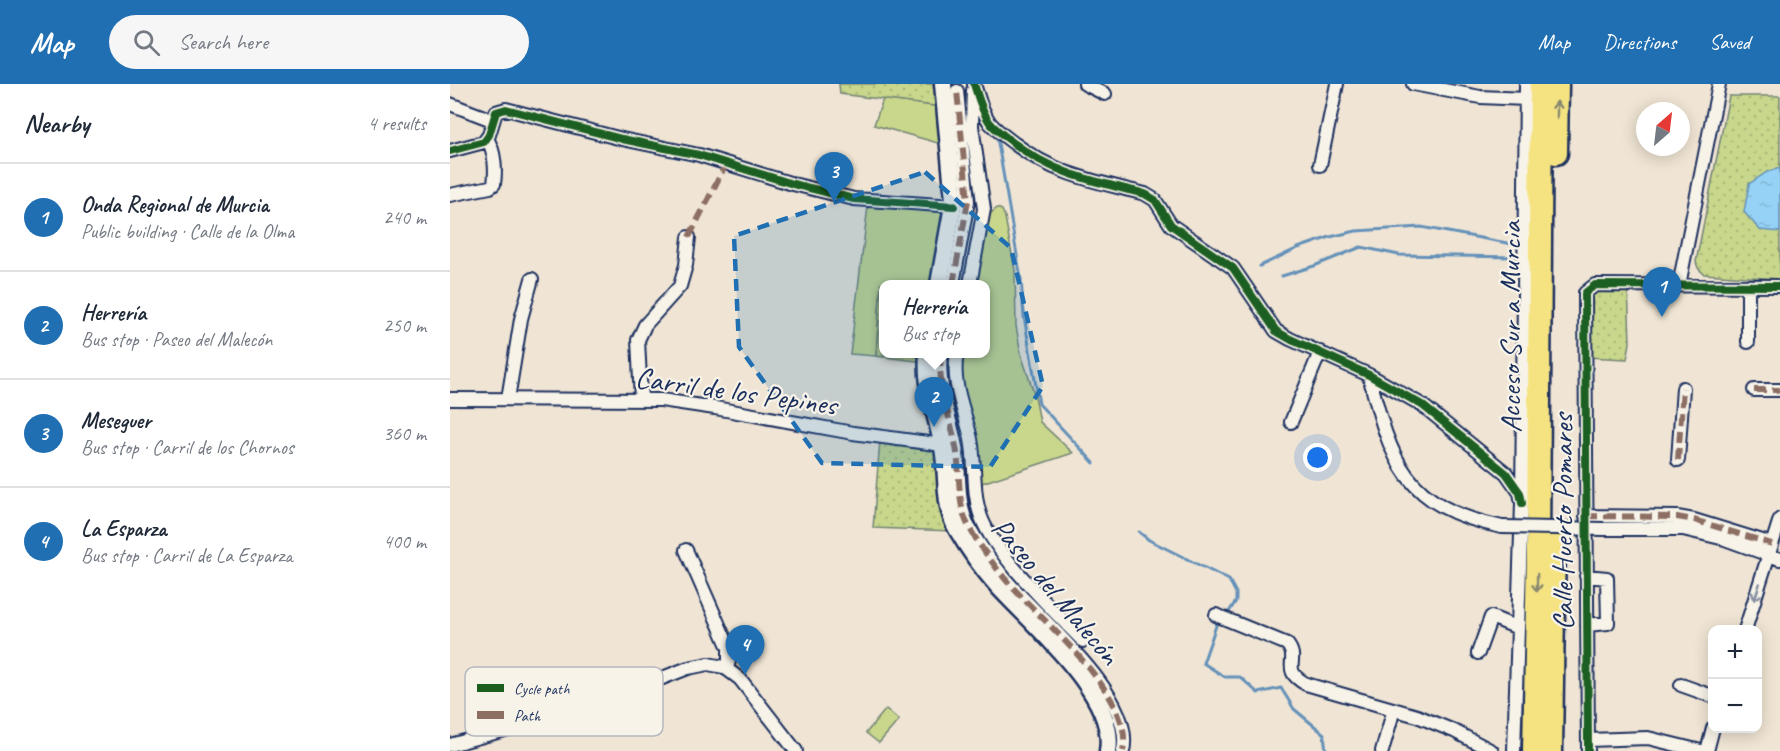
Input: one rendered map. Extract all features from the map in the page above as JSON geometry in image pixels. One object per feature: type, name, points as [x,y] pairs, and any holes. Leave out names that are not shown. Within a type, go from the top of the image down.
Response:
[{"type":"highway","name":"Acceso Sur a Murcia","points":[[1551,751],[1557,84]]},
{"type":"highway","name":"Acceso Sur a Murcia","points":[[1533,91],[1541,273],[1534,751]]},
{"type":"highway","points":[[1552,693],[1559,751]]},
{"type":"street","points":[[974,84],[990,123]]},
{"type":"street","points":[[970,280],[984,209],[972,126],[974,84]]},
{"type":"street","points":[[1085,84],[1105,94]]},
{"type":"street","points":[[1320,165],[1337,84]]},
{"type":"street","points":[[1413,84],[1480,98],[1533,91]]},
{"type":"street","points":[[1514,751],[1533,91],[1526,84]]},
{"type":"street","points":[[1719,84],[1679,285],[1780,286]]},
{"type":"street","points":[[940,280],[954,206],[950,87]]},
{"type":"street","points":[[950,87],[968,201],[954,280]]},
{"type":"street","points":[[450,104],[492,120]]},
{"type":"street","points":[[450,151],[482,144],[487,139],[496,112],[506,109],[622,139],[709,157],[793,184],[854,199],[954,206]]},
{"type":"street","points":[[972,126],[979,119],[990,123],[1021,149],[1051,167],[1071,176],[1145,194],[1155,200],[1171,225],[1233,268],[1276,331],[1369,375],[1422,405],[1506,473],[1520,492],[1522,503]]},
{"type":"street","points":[[450,195],[492,186],[495,180],[493,154],[487,139]]},
{"type":"street","points":[[641,400],[638,340],[645,325],[680,286],[686,265],[689,237]]},
{"type":"street","points":[[508,399],[521,319],[532,279]]},
{"type":"street","name":"Calle Huerto Pomares","points":[[1588,746],[1586,293],[1595,285],[1679,285]]},
{"type":"street","points":[[1748,286],[1748,342]]},
{"type":"street","points":[[1291,422],[1320,352]]},
{"type":"street","points":[[928,358],[928,390],[943,445],[949,499],[956,528],[995,583],[1087,684],[1106,721],[1110,741],[1108,751]]},
{"type":"street","name":"Paseo del Malecón","points":[[941,358],[941,390],[956,446],[962,499],[969,526],[1006,580],[1100,681],[1120,718],[1125,740],[1123,751]]},
{"type":"street","points":[[956,358],[954,366],[956,385],[972,440],[981,516],[998,547],[1018,572],[1083,641]]},
{"type":"street","points":[[1369,375],[1382,426],[1399,466],[1408,478],[1430,498],[1456,513],[1502,527],[1683,529],[1774,552]]},
{"type":"street","points":[[1678,460],[1683,388]]},
{"type":"street","points":[[1755,390],[1780,390]]},
{"type":"street","name":"Carril de los Pepines","points":[[450,399],[661,400],[853,433],[943,445]]},
{"type":"street","points":[[1506,473],[1516,473],[1523,460]]},
{"type":"street","points":[[1586,516],[1677,517],[1694,520],[1774,552]]},
{"type":"street","points":[[1747,625],[1774,552],[1780,519]]},
{"type":"street","points":[[686,550],[729,648],[727,668]]},
{"type":"street","points":[[1586,576],[1607,578],[1608,623],[1587,625]]},
{"type":"street","points":[[1216,615],[1287,644],[1291,651],[1292,673],[1306,684],[1439,724],[1491,751]]},
{"type":"street","points":[[1478,653],[1491,617],[1518,628]]},
{"type":"street","points":[[663,678],[688,668],[708,664],[727,668],[749,689],[796,751]]},
{"type":"street","points":[[1681,685],[1708,694]]},
{"type":"street","points":[[1382,751],[1394,710]]},
{"type":"street","points":[[1707,751],[1712,733]]},
{"type":"street","points":[[450,745],[483,736]]},
{"type":"street","points":[[1588,746],[1647,738],[1701,751]]},
{"type":"highlighted area","points":[[925,172],[1011,248],[1043,386],[990,467],[822,463],[739,347],[734,236]]},
{"type":"green space","points":[[839,84],[940,84],[942,107],[840,94]]},
{"type":"green space","points":[[1729,96],[1780,96],[1780,279],[1704,274],[1696,262]]},
{"type":"green space","points":[[883,99],[942,107],[945,145],[874,125]]},
{"type":"green space","points":[[868,206],[936,207],[944,212],[936,280],[879,280],[876,356],[850,354]]},
{"type":"green space","points":[[997,208],[1002,210],[1005,217],[1015,271],[1016,326],[1021,354],[1035,396],[1040,422],[1073,453],[979,484],[960,385],[961,358],[990,358],[990,280],[976,280],[990,214]]},
{"type":"green space","points":[[1628,285],[1630,343],[1627,359],[1586,357],[1589,288]]},
{"type":"green space","points":[[879,313],[879,356],[876,356]]},
{"type":"green space","points":[[892,358],[924,358],[924,362]]},
{"type":"green space","points":[[880,440],[939,449],[953,531],[873,528]]},
{"type":"green space","points":[[886,709],[899,720],[879,743],[866,733]]},
{"type":"water","points":[[1780,168],[1780,232],[1760,230],[1744,212],[1749,184],[1767,172]]},
{"type":"waterway","points":[[997,137],[1039,404],[1094,463]]},
{"type":"waterway","points":[[1260,266],[1298,248],[1356,231],[1421,227],[1518,245]]},
{"type":"waterway","points":[[1282,276],[1361,247],[1399,255],[1515,257]]},
{"type":"waterway","points":[[1139,532],[1149,540],[1229,580],[1236,593],[1236,601],[1227,615]]},
{"type":"waterway","points":[[1218,620],[1203,663],[1225,677],[1240,677],[1258,693],[1281,688],[1294,709],[1324,734],[1326,751]]},
{"type":"marked path","points":[[954,280],[968,201],[957,91]]},
{"type":"marked path","points":[[689,237],[727,162]]},
{"type":"marked path","points":[[941,358],[942,389],[956,447],[960,498],[969,527],[1006,580],[1082,660],[1100,683],[1115,707],[1123,729],[1123,751]]},
{"type":"marked path","points":[[1678,460],[1683,388]]},
{"type":"marked path","points":[[1754,390],[1780,390]]},
{"type":"marked path","points":[[1586,516],[1677,517],[1772,544]]},
{"type":"cycle path","points":[[974,84],[987,119],[1005,137],[1031,155],[1062,170],[1093,181],[1145,194],[1155,200],[1171,225],[1233,268],[1276,331],[1369,375],[1422,405],[1506,473],[1520,493],[1522,503]]},
{"type":"cycle path","points":[[450,151],[484,142],[489,135],[496,112],[506,109],[622,139],[699,155],[793,184],[854,199],[954,206]]},
{"type":"cycle path","points":[[1588,751],[1585,293],[1595,285],[1780,286]]},
{"type":"place","name":"Meseguer","points":[[834,202]]},
{"type":"place","name":"Onda Regional de Murcia","points":[[1662,317]]},
{"type":"place","name":"Herrería","points":[[934,427]]},
{"type":"place","name":"La Esparza","points":[[745,675]]}]
